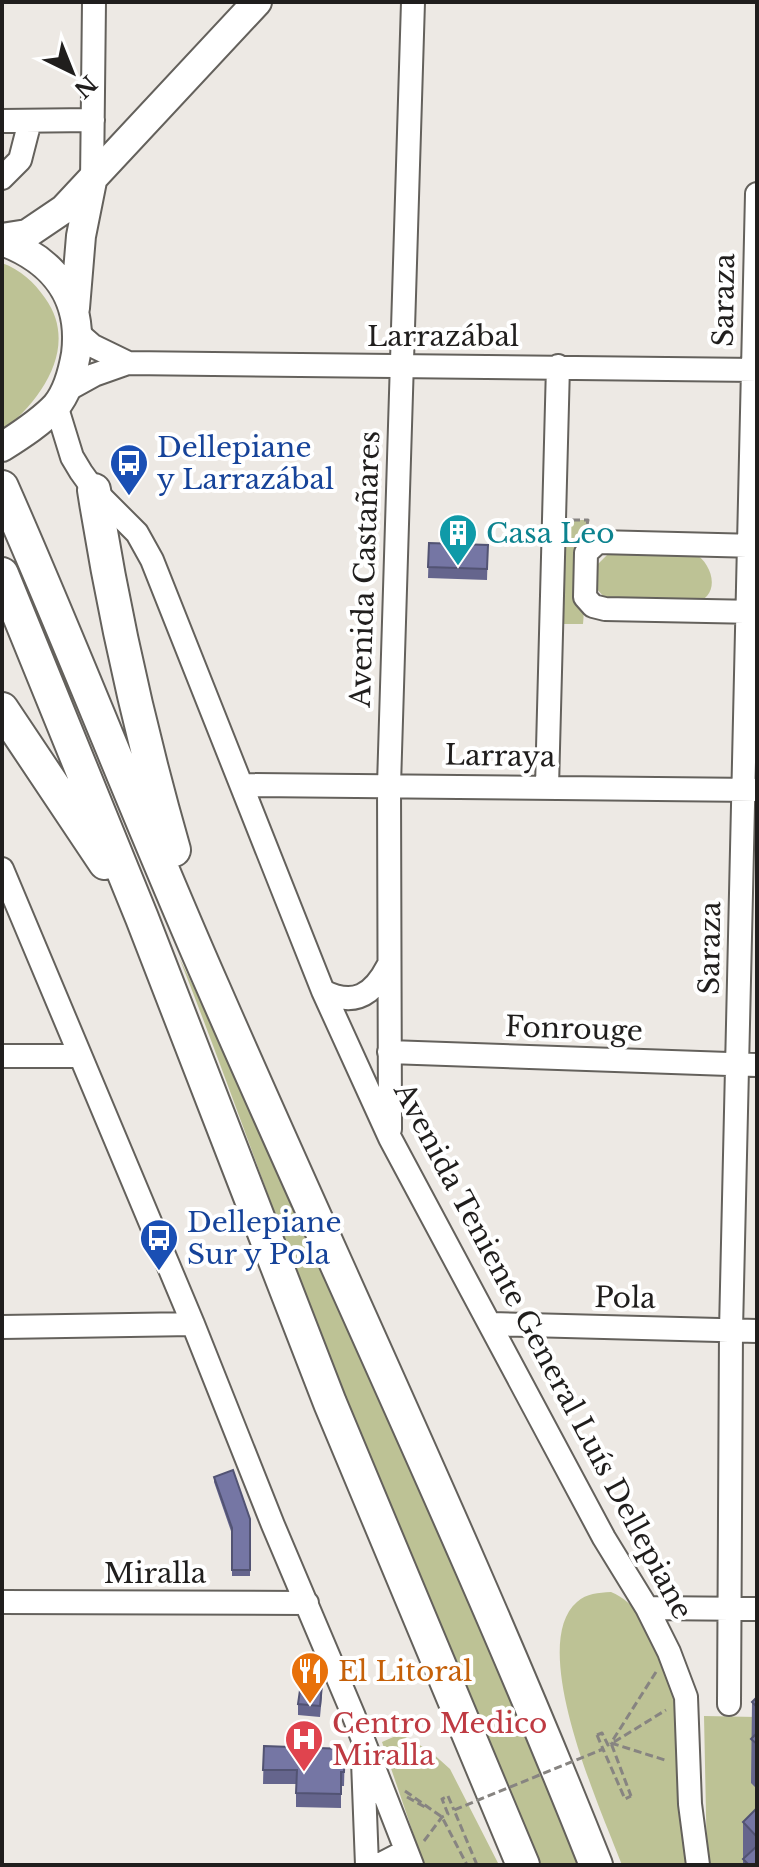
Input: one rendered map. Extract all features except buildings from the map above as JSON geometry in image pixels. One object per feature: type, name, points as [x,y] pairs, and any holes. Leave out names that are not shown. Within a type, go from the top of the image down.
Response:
[{"type":"highway","points":[[2,487],[212,986],[390,1379],[562,1778],[596,1865]]},
{"type":"highway","points":[[94,490],[109,589],[154,781],[212,986]]},
{"type":"highway","points":[[2,574],[142,918],[330,1403],[523,1865]]},
{"type":"highway","points":[[2,709],[142,918]]},
{"type":"main road","points":[[2,240],[27,234],[47,223],[92,181],[257,2]]},
{"type":"main road","points":[[2,447],[28,430],[61,398],[74,365],[81,236],[92,181]]},
{"type":"main road","points":[[2,240],[43,263],[61,283],[77,321]]},
{"type":"street","points":[[92,181],[94,2]]},
{"type":"street","name":"Avenida Castañares","points":[[390,1138],[389,785],[413,2]]},
{"type":"street","points":[[2,121],[93,120]]},
{"type":"street","points":[[2,178],[20,160],[30,121]]},
{"type":"street","name":"Saraza","points":[[729,1704],[731,1330],[747,1065],[757,194]]},
{"type":"street","name":"Larrazábal","points":[[77,321],[102,351],[128,363]]},
{"type":"street","name":"Larrazábal","points":[[61,398],[94,375],[128,363],[755,370]]},
{"type":"street","points":[[547,787],[558,366]]},
{"type":"street","name":"Avenida Teniente General Luís Dellepiane","points":[[61,398],[72,457],[94,490],[137,533],[152,560],[323,991],[390,1138],[669,1652],[686,1697],[690,1804],[698,1865]]},
{"type":"street","points":[[752,612],[605,609],[593,606],[585,597],[586,553],[591,546],[606,540],[753,546]]},
{"type":"street","name":"Larraya","points":[[242,785],[750,790]]},
{"type":"street","points":[[2,869],[193,1324],[410,1859],[379,1865]]},
{"type":"street","points":[[323,991],[349,999],[362,996],[373,989],[388,965]]},
{"type":"street","name":"Fonrouge","points":[[389,1052],[747,1065]]},
{"type":"street","points":[[2,1056],[78,1056]]},
{"type":"street","points":[[2,1327],[193,1324]]},
{"type":"street","name":"Pola","points":[[491,1324],[757,1331]]},
{"type":"street","name":"Miralla","points":[[2,1602],[307,1603]]},
{"type":"street","points":[[647,1608],[757,1609]]},
{"type":"street","points":[[362,1736],[367,1865]]},
{"type":"path","points":[[611,1743],[669,1652]]},
{"type":"path","points":[[611,1743],[686,1697]]},
{"type":"path","points":[[611,1743],[631,1796],[625,1799],[597,1735],[602,1733],[608,1745],[611,1743],[689,1767]]},
{"type":"path","points":[[454,1810],[603,1749]]},
{"type":"path","points":[[375,1774],[442,1817]]},
{"type":"path","points":[[375,1774],[442,1817],[467,1865]]},
{"type":"path","points":[[410,1859],[442,1817],[448,1814],[442,1799],[448,1796],[477,1865]]},
{"type":"green space","points":[[2,263],[21,273],[41,292],[55,316],[59,335],[57,353],[42,388],[2,431]]},
{"type":"green space","points":[[562,520],[588,520],[578,551],[583,624],[560,624]]},
{"type":"green space","points":[[609,553],[694,553],[710,572],[711,588],[702,601],[692,604],[611,601],[597,589],[595,580],[597,565]]},
{"type":"green space","points":[[179,957],[296,1198],[582,1865],[539,1865],[352,1417]]},
{"type":"green space","points":[[611,1592],[634,1609],[653,1637],[667,1674],[684,1757],[696,1865],[622,1865],[573,1730],[560,1654],[563,1624],[581,1599]]},
{"type":"green space","points":[[704,1716],[757,1717],[757,1853],[744,1865],[707,1863]]},
{"type":"green space","points":[[400,1734],[430,1751],[450,1769],[499,1865],[424,1865],[382,1742]]},
{"type":"place","name":"Dellepiane y Larrazábal","points":[[129,497]]},
{"type":"place","name":"Casa Leo","points":[[458,567]]},
{"type":"place","name":"Dellepiane Sur y Pola","points":[[159,1272]]},
{"type":"place","name":"El Litoral","points":[[310,1705]]},
{"type":"place","name":"Centro Medico Miralla","points":[[304,1773]]}]
